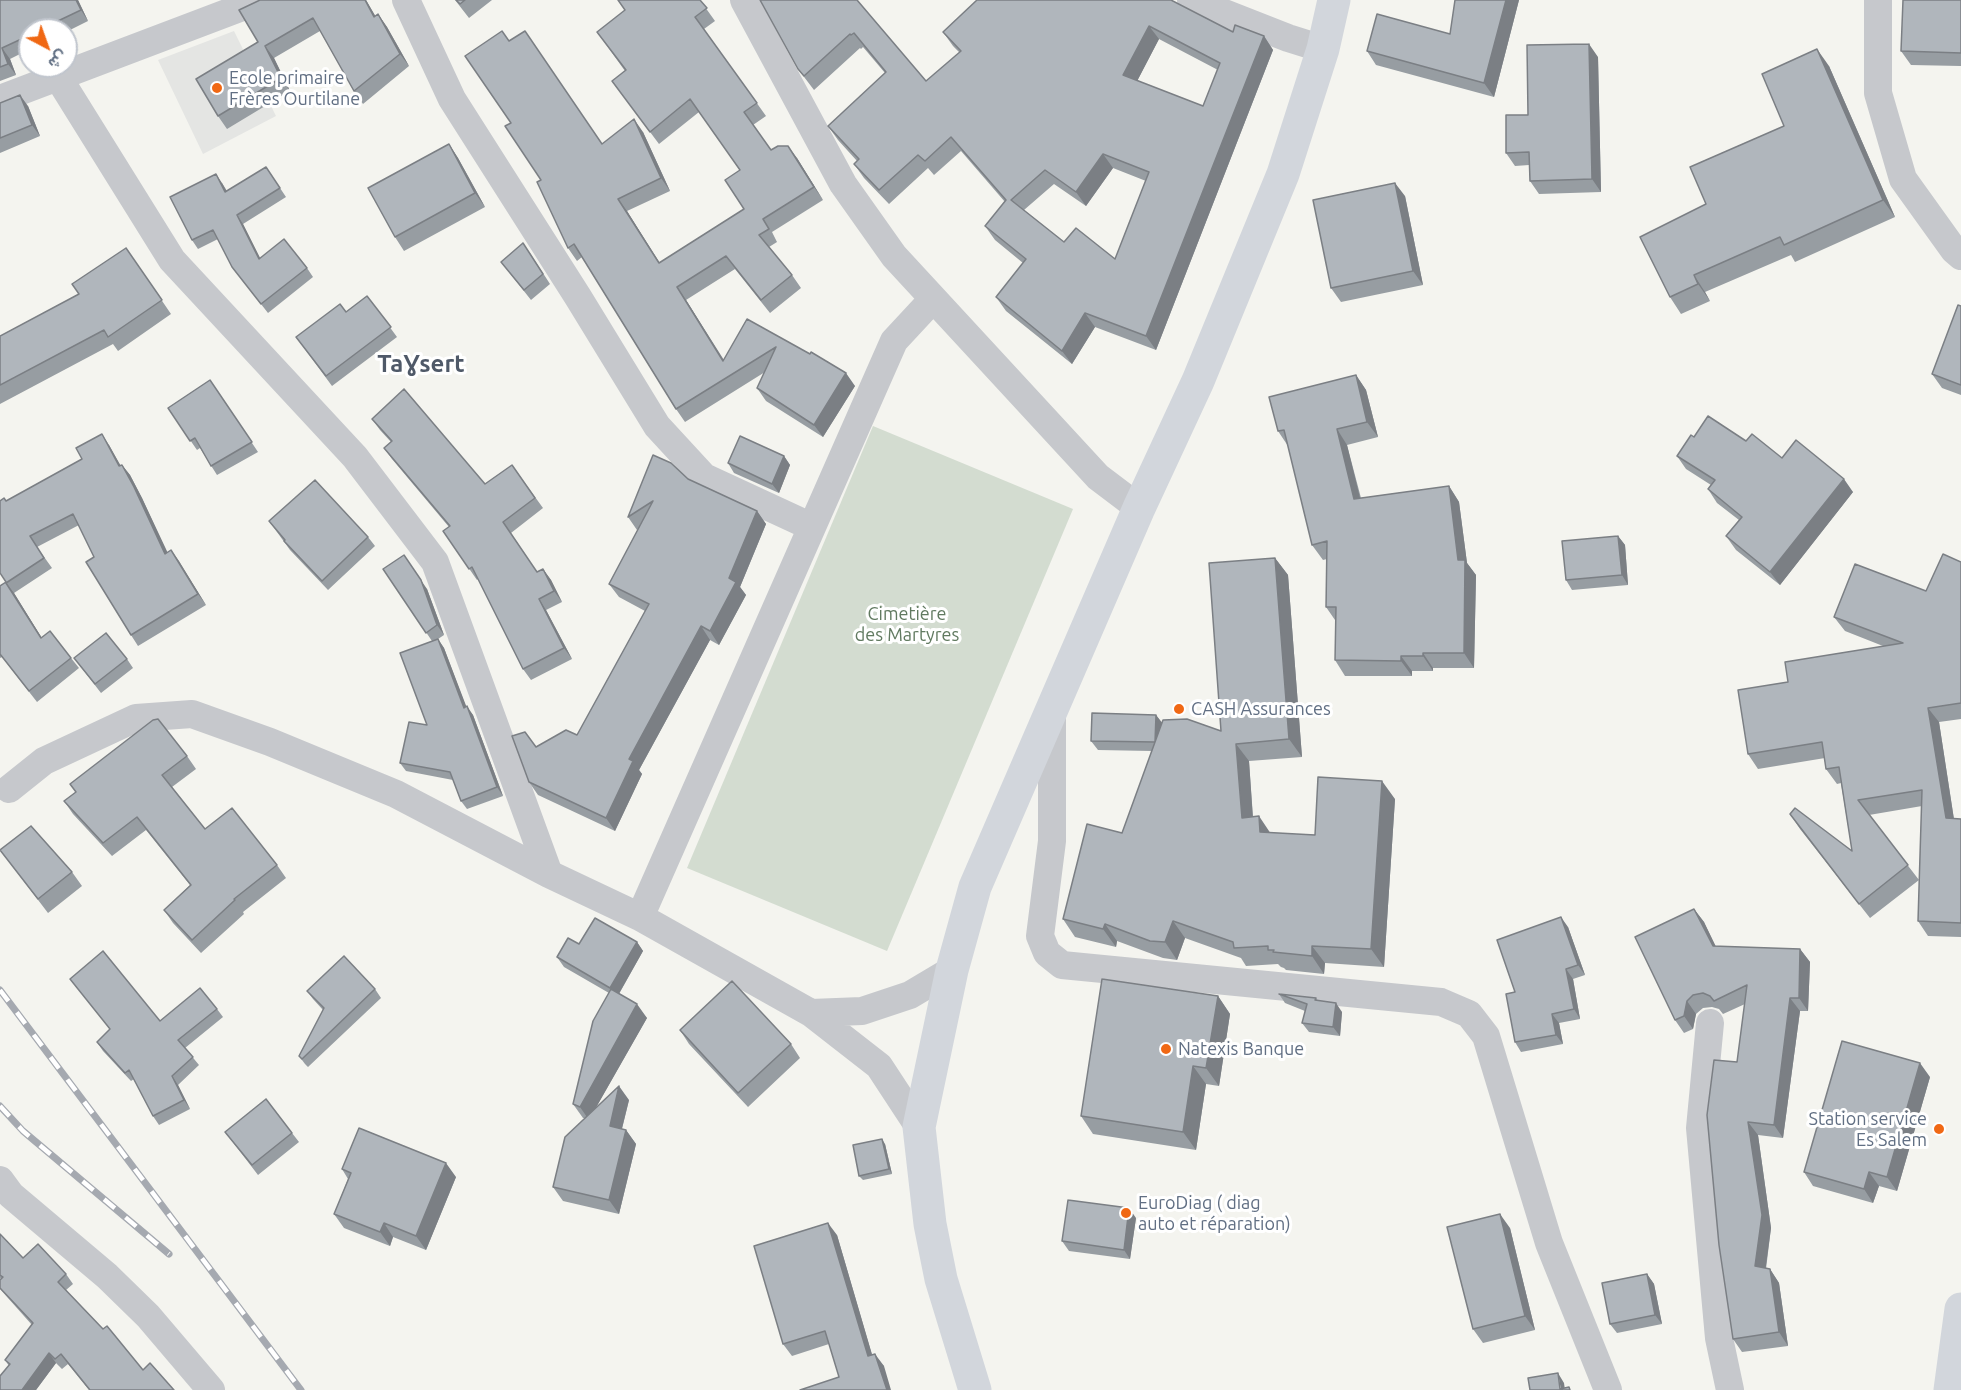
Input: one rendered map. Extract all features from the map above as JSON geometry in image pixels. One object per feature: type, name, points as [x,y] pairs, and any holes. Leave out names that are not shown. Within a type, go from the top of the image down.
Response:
[{"type":"main road","points":[[975,1390],[941,1279],[930,1224],[919,1127],[952,970],[975,887],[1139,508],[1198,381],[1283,174],[1323,49],[1334,0]]},
{"type":"main road","points":[[1950,1390],[1961,1309]]},
{"type":"street","points":[[78,69],[261,0]]},
{"type":"street","points":[[406,0],[452,99],[657,426],[704,477],[812,527]]},
{"type":"street","points":[[744,0],[843,184],[894,256],[1098,477],[1139,508]]},
{"type":"street","points":[[1191,0],[1288,38],[1323,49]]},
{"type":"street","points":[[1878,0],[1878,93],[1903,179],[1954,250],[1961,256]]},
{"type":"street","points":[[0,99],[55,78]]},
{"type":"street","points":[[59,78],[172,260],[355,457],[435,562],[549,874]]},
{"type":"street","points":[[640,917],[894,341],[933,299]]},
{"type":"street","points":[[1052,709],[1052,841],[1040,936],[1047,953],[1062,965],[1441,1002],[1469,1014],[1486,1036],[1549,1244],[1608,1390]]},
{"type":"street","points":[[9,789],[44,761],[136,718],[192,714],[270,742],[396,794],[549,874],[640,917],[811,1013],[879,1066],[919,1127]]},
{"type":"street","points":[[811,1013],[862,1011],[910,995],[952,970]]},
{"type":"street","points":[[1710,1023],[1700,1128],[1719,1338],[1730,1390]]},
{"type":"street","points":[[0,1180],[11,1195],[107,1276],[140,1308],[211,1390]]},
{"type":"shaded area","name":"Ecole primaire Frères Ourtilane","points":[[234,31],[276,116],[203,154],[158,60]]},
{"type":"green space","name":"Cimetière des Martyres","points":[[873,426],[1073,509],[887,951],[687,868]]},
{"type":"building","points":[[0,0],[76,0],[81,10],[64,18],[18,18],[18,41],[2,48],[8,64],[0,67]]},
{"type":"building","points":[[260,0],[365,0],[374,17],[378,14],[400,54],[354,91],[313,18],[265,46],[281,78],[218,116],[196,79],[258,42],[239,10]]},
{"type":"building","points":[[618,0],[700,0],[707,8],[695,17],[757,103],[744,112],[771,150],[778,146],[788,146],[814,187],[763,219],[769,229],[759,235],[792,275],[761,300],[726,256],[677,287],[723,361],[747,319],[846,373],[814,425],[757,388],[776,347],[676,409],[574,244],[568,248],[537,182],[541,180],[505,126],[511,123],[465,56],[502,31],[509,41],[525,31],[602,144],[634,119],[661,178],[618,199],[659,263],[744,209],[725,180],[740,170],[690,99],[650,132],[612,81],[626,70],[597,32],[625,10]]},
{"type":"building","points":[[760,0],[857,0],[926,81],[961,51],[943,32],[977,0],[1171,0],[1233,32],[1235,25],[1264,36],[1146,336],[1085,313],[1062,351],[996,297],[1026,259],[985,226],[1006,200],[951,137],[925,161],[918,155],[879,190],[854,164],[859,159],[828,126],[886,72],[854,33],[850,34],[804,76]],"holes":[[[1149,26],[1220,63],[1203,106],[1123,75]],[[1103,154],[1149,172],[1115,259],[1076,228],[1064,242],[1011,200],[1045,170],[1076,192]]]},
{"type":"building","points":[[1455,0],[1506,0],[1484,83],[1367,51],[1377,14],[1450,34]]},
{"type":"building","points":[[1903,0],[1961,0],[1961,53],[1901,51]]},
{"type":"building","points":[[1589,44],[1592,179],[1530,181],[1529,152],[1506,153],[1506,115],[1528,115],[1527,45]]},
{"type":"building","points":[[1817,49],[1883,200],[1784,245],[1780,237],[1694,275],[1698,284],[1670,297],[1640,237],[1706,204],[1690,167],[1784,126],[1762,74]]},
{"type":"building","points":[[20,95],[32,125],[0,138],[0,103]]},
{"type":"building","points":[[449,144],[475,193],[395,237],[368,188]]},
{"type":"building","points":[[266,167],[280,188],[237,215],[259,259],[284,239],[307,268],[261,304],[232,267],[213,230],[192,240],[170,197],[216,174],[225,192]]},
{"type":"building","points":[[1395,183],[1413,271],[1331,288],[1313,200]]},
{"type":"building","points":[[523,243],[543,274],[524,290],[501,262]]},
{"type":"building","points":[[126,248],[162,300],[108,337],[104,330],[0,385],[0,336],[79,294],[72,284]]},
{"type":"building","points":[[367,296],[391,327],[326,376],[296,337],[340,304],[346,312]]},
{"type":"building","points":[[1958,305],[1961,306],[1961,385],[1932,374]]},
{"type":"building","points":[[1356,375],[1367,422],[1337,429],[1354,499],[1449,486],[1458,560],[1465,560],[1464,653],[1423,653],[1423,656],[1401,656],[1401,661],[1335,660],[1336,607],[1326,607],[1327,541],[1312,545],[1284,430],[1278,431],[1269,397]]},
{"type":"building","points":[[210,380],[252,442],[211,466],[195,438],[190,441],[168,408]]},
{"type":"building","points":[[404,389],[485,484],[512,465],[535,498],[503,522],[537,572],[543,569],[554,591],[539,599],[564,648],[523,669],[472,567],[469,569],[443,531],[450,526],[384,448],[392,441],[372,419]]},
{"type":"building","points":[[1708,416],[1746,441],[1752,434],[1782,458],[1796,440],[1844,479],[1770,572],[1726,536],[1742,517],[1708,489],[1715,480],[1677,456]]},
{"type":"building","points":[[102,434],[119,466],[122,465],[134,487],[165,554],[171,550],[198,594],[131,635],[86,562],[94,557],[73,514],[30,536],[44,558],[6,583],[41,638],[50,631],[71,658],[29,691],[0,654],[0,586],[6,582],[0,573],[0,501],[4,498],[6,501],[82,459],[76,448]]},
{"type":"building","points":[[740,436],[784,456],[772,484],[728,463]]},
{"type":"building","points":[[653,455],[671,463],[688,479],[757,511],[729,578],[736,582],[710,631],[701,626],[629,759],[633,761],[606,818],[529,782],[512,736],[525,732],[536,747],[566,730],[577,735],[649,604],[609,584],[653,501],[628,517]]},
{"type":"building","points":[[315,480],[368,537],[322,581],[284,541],[269,521]]},
{"type":"building","points":[[1618,536],[1622,575],[1566,580],[1562,541]]},
{"type":"building","points":[[1943,554],[1961,562],[1961,703],[1928,708],[1946,818],[1961,819],[1961,923],[1918,921],[1922,790],[1858,800],[1908,865],[1859,904],[1790,814],[1795,808],[1852,851],[1839,767],[1826,769],[1822,742],[1748,754],[1738,690],[1788,682],[1785,662],[1903,643],[1834,617],[1855,564],[1926,591]]},
{"type":"building","points":[[404,555],[421,580],[437,625],[426,633],[383,569]]},
{"type":"building","points":[[1275,558],[1289,739],[1236,744],[1242,818],[1259,816],[1260,832],[1315,835],[1318,777],[1382,781],[1371,949],[1312,946],[1312,956],[1273,952],[1274,950],[1268,950],[1268,946],[1234,948],[1233,942],[1173,921],[1165,942],[1150,941],[1105,924],[1103,929],[1063,919],[1087,824],[1122,833],[1163,720],[1187,719],[1221,731],[1209,563]]},
{"type":"building","points":[[106,633],[127,659],[95,684],[74,658]]},
{"type":"building","points":[[438,639],[464,708],[467,706],[497,787],[461,801],[450,772],[400,763],[409,722],[427,725],[400,653]]},
{"type":"building","points":[[1092,713],[1156,715],[1155,742],[1091,741]]},
{"type":"building","points":[[158,719],[187,756],[162,775],[205,829],[232,808],[277,865],[234,899],[192,940],[164,910],[191,885],[137,817],[103,843],[64,801],[76,792],[70,784],[153,720]]},
{"type":"building","points":[[31,826],[72,872],[38,899],[0,850]]},
{"type":"building","points":[[1694,909],[1713,946],[1800,949],[1799,998],[1790,998],[1774,1125],[1748,1122],[1762,1215],[1755,1266],[1770,1269],[1779,1332],[1733,1339],[1719,1245],[1707,1115],[1714,1060],[1737,1062],[1747,985],[1714,1001],[1703,993],[1693,995],[1687,1001],[1684,1016],[1675,1020],[1635,937]]},
{"type":"building","points":[[1561,917],[1578,965],[1566,969],[1574,1009],[1552,1014],[1556,1035],[1515,1042],[1506,994],[1515,992],[1497,940]]},
{"type":"building","points":[[595,918],[637,942],[610,988],[557,957],[568,938],[579,944]]},
{"type":"building","points":[[103,951],[160,1021],[200,988],[217,1009],[178,1040],[193,1057],[172,1076],[184,1100],[153,1116],[129,1070],[125,1073],[97,1042],[110,1029],[70,979]]},
{"type":"building","points":[[344,956],[375,989],[302,1059],[299,1056],[324,1008],[307,991]]},
{"type":"building","name":"Natexis Banque","points":[[1102,979],[1218,996],[1206,1068],[1193,1066],[1183,1132],[1081,1116]]},
{"type":"building","points":[[732,981],[791,1044],[738,1093],[680,1030]]},
{"type":"building","points":[[611,989],[637,1004],[580,1107],[573,1104],[593,1021]]},
{"type":"building","points":[[1279,994],[1316,998],[1315,1000],[1336,1003],[1333,1027],[1302,1023],[1307,1004]]},
{"type":"building","points":[[1842,1041],[1920,1063],[1887,1177],[1869,1172],[1864,1189],[1804,1172]]},
{"type":"building","points":[[619,1086],[610,1126],[626,1130],[609,1200],[553,1187],[565,1137]]},
{"type":"building","points":[[266,1099],[292,1133],[252,1165],[225,1132]]},
{"type":"building","points":[[359,1128],[446,1163],[416,1236],[384,1223],[380,1232],[334,1214],[351,1173],[342,1169]]},
{"type":"building","points":[[882,1139],[889,1169],[859,1176],[853,1145]]},
{"type":"building","points":[[1068,1200],[1129,1208],[1124,1250],[1062,1241]]},
{"type":"building","points":[[1500,1214],[1525,1316],[1473,1329],[1447,1227]]},
{"type":"building","points":[[828,1223],[868,1356],[875,1354],[887,1390],[800,1390],[839,1377],[825,1331],[783,1344],[754,1246]]},
{"type":"building","points":[[0,1234],[23,1258],[38,1244],[66,1274],[58,1282],[103,1329],[107,1326],[143,1370],[150,1363],[174,1390],[90,1390],[61,1354],[55,1359],[49,1353],[22,1390],[0,1390],[0,1376],[10,1364],[5,1360],[33,1323],[0,1288],[0,1280],[3,1277],[0,1275]]},
{"type":"building","points":[[1647,1274],[1655,1315],[1610,1324],[1602,1283]]},
{"type":"building","points":[[1558,1373],[1560,1389],[1569,1387],[1570,1390],[1530,1390],[1528,1378]]},
{"type":"railway","points":[[0,990],[301,1390]]},
{"type":"railway","points":[[0,1106],[23,1131],[169,1254]]},
{"type":"place","name":"Ecole primaire Frères Ourtilane","points":[[217,88]]},
{"type":"place","name":"CASH Assurances","points":[[1179,709]]},
{"type":"place","name":"Natexis Banque","points":[[1166,1049]]},
{"type":"place","name":"Station service Es Salem","points":[[1939,1129]]},
{"type":"place","name":"EuroDiag ( diag auto et réparation)","points":[[1126,1213]]},
{"type":"district","name":"Taɣsert","points":[[421,364]]}]
